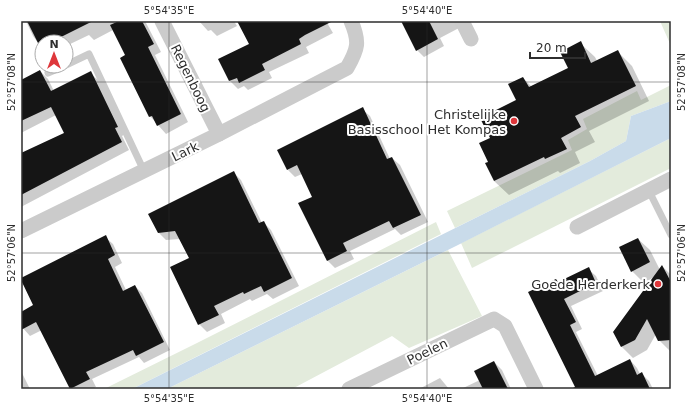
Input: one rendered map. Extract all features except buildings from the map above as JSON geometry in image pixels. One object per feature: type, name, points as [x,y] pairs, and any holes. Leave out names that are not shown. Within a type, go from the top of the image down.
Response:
[{"type":"street","name":"Regenboog","points":[[162,21],[219,134]]},
{"type":"street","name":"Lark","points":[[21,231],[219,134],[346,68],[356,51],[357,34],[351,21]]},
{"type":"street","points":[[462,21],[471,39]]},
{"type":"street","points":[[577,227],[671,179]]},
{"type":"street","name":"Poelen","points":[[349,389],[494,319],[505,326],[536,389]]},
{"type":"lane","points":[[74,62],[89,54],[144,170]]},
{"type":"lane","points":[[649,190],[671,236]]},
{"type":"green space","points":[[660,21],[671,21],[671,46]]},
{"type":"green space","points":[[671,85],[671,101],[631,116],[626,141],[590,161],[455,228],[447,211],[572,150],[568,140],[587,129],[583,119],[637,91],[641,100]]},
{"type":"green space","points":[[671,138],[671,168],[472,268],[461,243]]},
{"type":"green space","points":[[436,222],[441,234],[132,389],[104,389],[197,343]]},
{"type":"green space","points":[[448,250],[482,316],[409,348],[392,336],[292,389],[167,389]]},
{"type":"water","points":[[671,101],[671,138],[167,389],[132,389],[590,161],[626,141],[631,116]]},
{"type":"place","name":"Christelijke Basisschool Het Kompas","points":[[514,121]]},
{"type":"place","name":"Goede Herderkerk","points":[[658,284]]}]
